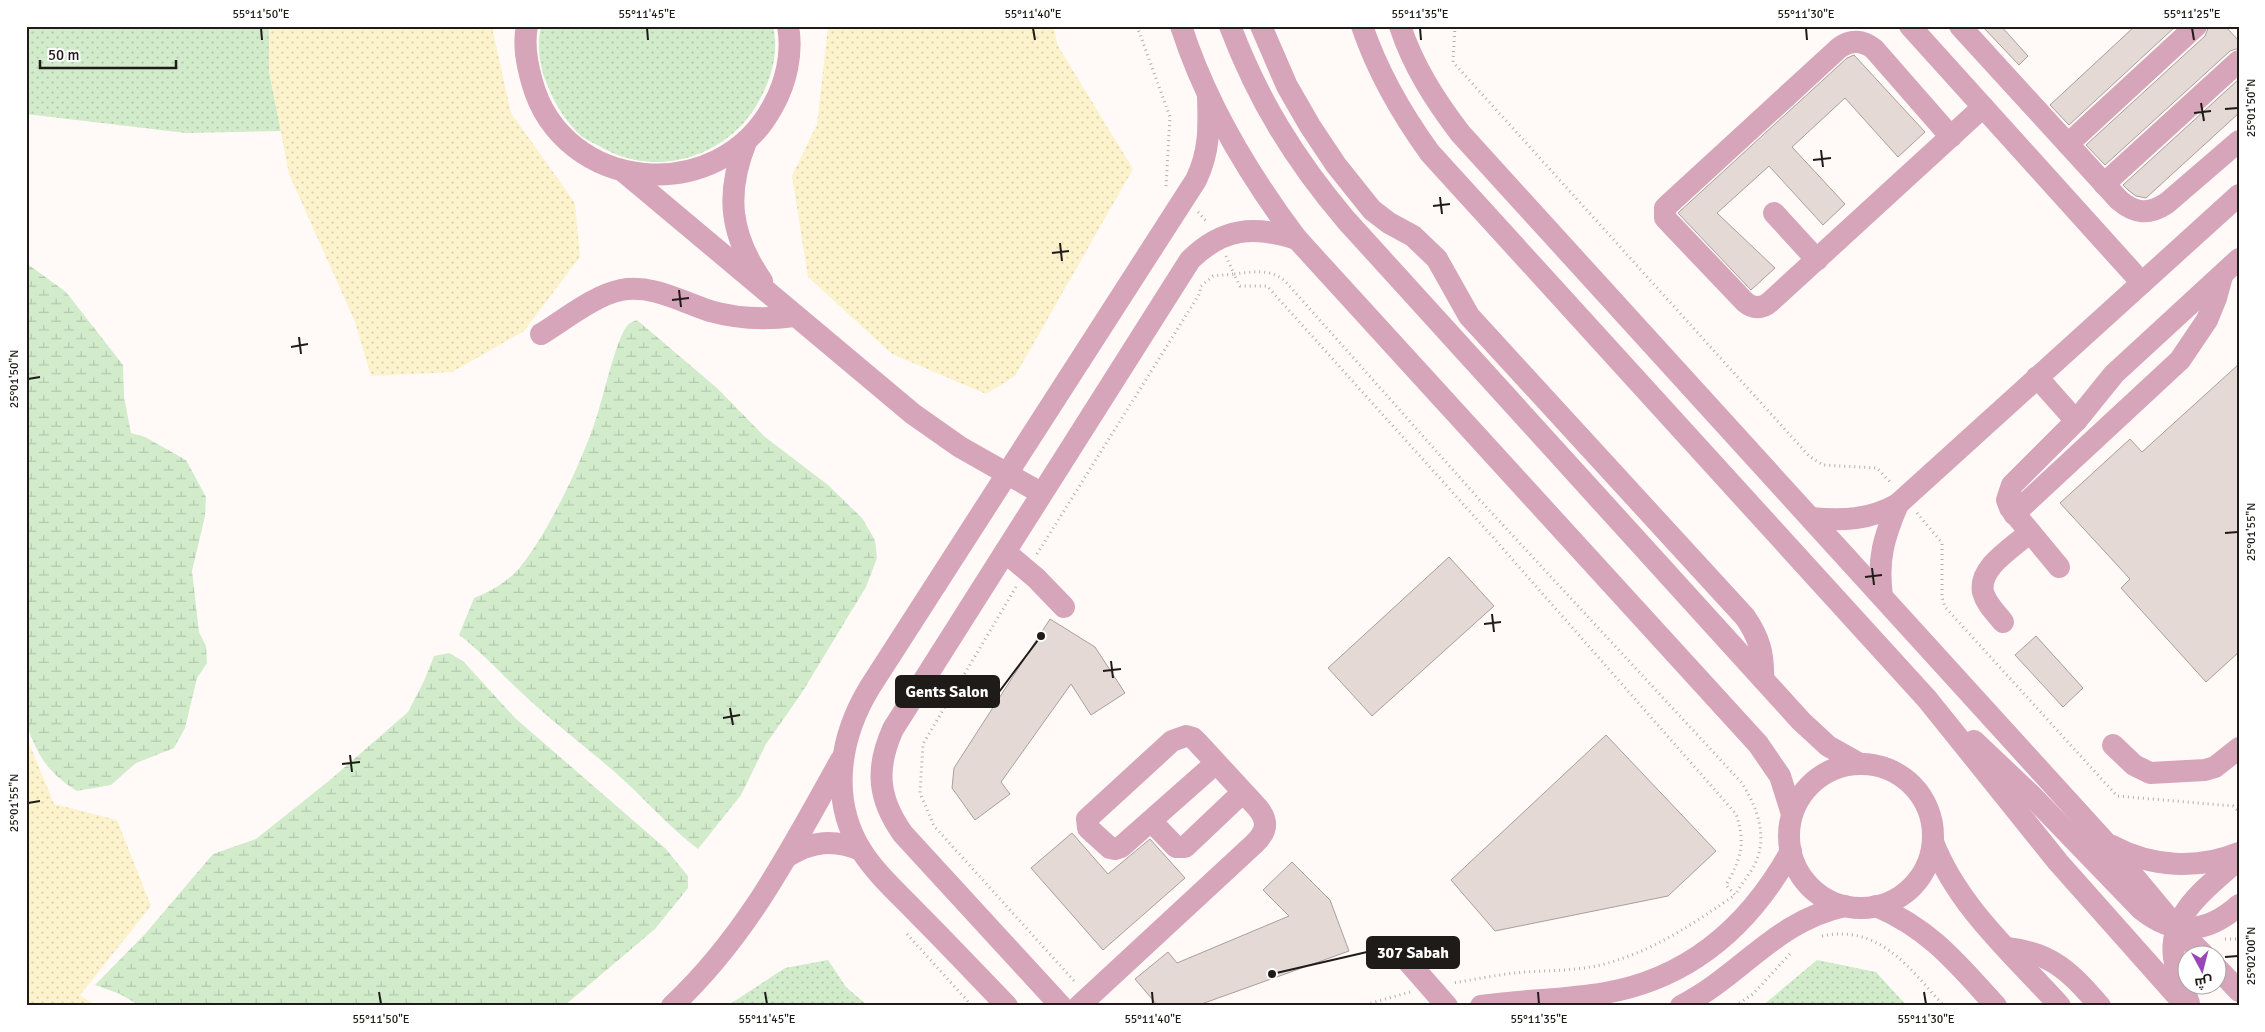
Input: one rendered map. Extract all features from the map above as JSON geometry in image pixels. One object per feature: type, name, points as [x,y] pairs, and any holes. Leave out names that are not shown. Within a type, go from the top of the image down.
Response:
[{"type":"street","points":[[527,26],[525,35],[527,65],[535,94],[549,120],[570,143],[595,160],[623,171],[649,176],[684,173],[701,168],[725,157],[746,142],[766,119],[781,92],[788,63],[788,26]]},
{"type":"street","points":[[1181,26],[1208,95],[1228,136],[1296,239],[1758,744],[1780,776],[1792,814]]},
{"type":"street","points":[[1230,26],[1243,61],[1264,104],[1288,145],[1315,184],[1814,734],[1828,746],[1860,764]]},
{"type":"street","points":[[1261,26],[1287,86],[1310,126],[1336,165],[1372,210],[1389,223],[1413,236],[1437,259],[1447,273],[1462,306],[1509,360],[1745,617],[1755,630],[1761,646],[1764,662],[1763,678]]},
{"type":"street","points":[[1362,26],[1373,60],[1390,92],[1430,153],[1927,699],[2058,862],[2186,1006]]},
{"type":"street","points":[[1400,26],[1420,74],[1439,105],[1460,133],[2106,843],[2177,928],[2193,944]]},
{"type":"street","points":[[1910,26],[2142,282]]},
{"type":"street","points":[[1960,26],[2127,208],[2137,212],[2148,212],[2158,209],[2239,141]]},
{"type":"street","points":[[2068,144],[2196,26]]},
{"type":"street","points":[[1951,137],[1874,49],[1863,42],[1851,42],[1839,48],[1665,208],[1665,218],[1744,302],[1754,308],[1766,306],[1817,260],[1951,137],[1983,107]]},
{"type":"street","points":[[2104,184],[2239,61]]},
{"type":"street","points":[[1007,1006],[888,883],[861,850],[852,831],[843,798],[842,757],[848,730],[858,707],[1196,180],[1206,156],[1210,131],[1208,95]]},
{"type":"street","points":[[746,142],[738,161],[734,182],[732,203],[735,224],[750,264],[775,301]]},
{"type":"street","points":[[1315,184],[1336,165]]},
{"type":"street","points":[[623,171],[775,301],[929,425],[960,448],[1041,493]]},
{"type":"street","points":[[1811,518],[1848,520],[1866,517],[1883,512],[1901,500],[2239,195]]},
{"type":"street","points":[[1774,213],[1817,260]]},
{"type":"street","points":[[1061,1006],[903,834],[892,819],[885,802],[881,784],[881,765],[885,746],[893,729],[1181,272],[1200,249],[1217,238],[1245,231],[1263,231],[1296,239]]},
{"type":"street","points":[[2059,567],[2014,514],[2007,500],[2012,485],[2076,421],[2114,374],[2239,259]]},
{"type":"street","points":[[2014,514],[2180,360],[2207,320],[2216,298],[2222,274]]},
{"type":"street","points":[[541,334],[608,294],[635,289],[662,293],[727,315],[760,319],[794,316]]},
{"type":"street","points":[[1490,378],[1509,360]]},
{"type":"street","points":[[2037,377],[2076,421]]},
{"type":"street","points":[[1882,596],[1880,558],[1884,539],[1901,500]]},
{"type":"street","points":[[2003,622],[1983,593],[1986,573],[2030,532]]},
{"type":"street","points":[[1005,552],[1027,570],[1064,608]]},
{"type":"street","points":[[1927,699],[2030,794],[2141,909],[2164,924],[2177,928],[2206,926],[2219,920],[2239,905]]},
{"type":"street","points":[[1084,1002],[1262,836],[1266,826],[1264,815],[1193,738],[1186,736],[1178,737],[1090,816],[1086,824],[1088,828],[1105,844],[1115,849],[1121,847],[1216,763]]},
{"type":"street","points":[[2113,745],[2134,765],[2150,773],[2205,770],[2215,766],[2239,748]]},
{"type":"street","points":[[672,1006],[716,960],[743,927],[767,892],[842,757]]},
{"type":"street","points":[[1681,1006],[1783,946],[1800,921],[1830,909],[1845,906],[1876,906],[1893,900],[1908,890],[1921,876],[1929,860],[1933,842],[1928,808],[1914,787],[1894,772],[1877,766],[1860,764],[1845,766],[1818,778],[1798,800],[1792,814],[1789,839],[1790,851],[1798,870],[1810,886],[1826,898],[1845,906]]},
{"type":"street","points":[[1151,822],[1176,847],[1185,848],[1243,792]]},
{"type":"street","points":[[788,856],[806,846],[827,842],[839,842],[861,850]]},
{"type":"street","points":[[1933,842],[1948,876],[1958,892],[2060,1006]]},
{"type":"street","points":[[2106,843],[2139,858],[2174,864],[2214,861],[2239,853]]},
{"type":"street","points":[[1481,1006],[1604,993],[1645,983],[1664,975],[1700,955],[1750,912],[1778,873],[1790,851]]},
{"type":"street","points":[[2190,1006],[2174,959],[2174,942],[2177,928],[2185,911],[2195,898],[2239,859]]},
{"type":"street","points":[[1876,906],[1906,920],[1934,940],[1996,1006]]},
{"type":"street","points":[[2008,948],[2036,953],[2062,966],[2073,975],[2100,1006]]},
{"type":"street","points":[[1397,949],[1447,1006]]},
{"type":"street","points":[[2228,979],[2239,991]]},
{"type":"path","points":[[1137,26],[1170,117],[1166,190],[1184,200],[1202,217],[1217,238],[1240,286],[1267,286],[1492,535],[1736,814],[1742,832],[1741,855],[1726,885],[1750,912]]},
{"type":"path","points":[[1454,26],[1453,62],[1808,456],[1823,465],[1877,468],[1901,500],[1942,543],[1942,597],[1945,607],[2117,796],[2233,806],[2239,812]]},
{"type":"path","points":[[1084,1002],[934,826],[920,793],[923,744],[1027,570],[1195,302],[1200,293],[1200,287],[1213,276],[1265,271],[1279,276],[1285,281],[1478,498],[1741,782],[1751,797],[1758,813],[1760,830],[1759,848],[1755,865],[1735,895],[1678,933],[1644,950],[1607,963],[1581,969],[1523,972],[1430,986],[1361,1006]]},
{"type":"path","points":[[1816,938],[1840,934],[1857,936],[1881,944],[1902,959],[1944,1006]]},
{"type":"path","points":[[1735,1006],[1753,994],[1783,946],[1796,950]]},
{"type":"green space","points":[[26,26],[269,26],[269,71],[281,131],[186,133],[26,114]]},
{"type":"green space","points":[[541,26],[773,26],[775,55],[768,82],[760,99],[747,119],[731,135],[712,148],[691,157],[668,161],[645,161],[623,157],[591,142],[581,136],[567,120],[555,102],[543,74],[539,50]]},
{"type":"green space","points":[[26,263],[66,292],[123,365],[124,397],[131,433],[145,437],[186,460],[206,497],[205,516],[192,571],[199,632],[206,646],[207,663],[197,678],[185,728],[174,748],[136,763],[111,785],[77,791],[58,777],[44,762],[34,744],[26,722]]},
{"type":"green space","points":[[637,320],[717,388],[765,437],[828,485],[862,518],[875,540],[877,558],[866,587],[801,694],[766,744],[741,795],[698,849],[617,774],[544,713],[459,635],[474,598],[499,585],[511,576],[521,566],[544,532],[566,491],[593,428],[619,342],[628,325]]},
{"type":"green space","points":[[449,653],[463,661],[515,718],[665,848],[688,876],[688,888],[655,929],[564,1006],[140,1006],[120,994],[95,985],[145,934],[213,854],[256,839],[330,780],[408,712],[434,656]]},
{"type":"green space","points":[[828,960],[846,987],[868,1006],[727,1006],[785,968]]},
{"type":"green space","points":[[1817,960],[1876,972],[1907,1006],[1762,1006]]},
{"type":"sand","points":[[269,26],[495,26],[493,32],[511,113],[575,203],[580,257],[524,331],[452,372],[371,376],[355,322],[289,174],[269,71]]},
{"type":"sand","points":[[828,26],[1053,26],[1058,46],[1133,169],[1015,376],[986,394],[892,354],[808,277],[792,176],[817,124]]},
{"type":"sand","points":[[26,736],[54,804],[117,820],[151,906],[80,995],[96,1006],[26,1006]]},
{"type":"building","points":[[1982,26],[2001,26],[2028,56],[2019,65]]},
{"type":"building","points":[[2135,26],[2176,26],[2069,125],[2050,105]]},
{"type":"building","points":[[2209,26],[2225,26],[2239,41],[2239,48],[2230,51],[2105,165],[2086,145],[2205,36]]},
{"type":"building","points":[[1854,55],[1925,132],[1898,157],[1845,98],[1792,147],[1845,204],[1823,225],[1769,166],[1717,213],[1775,268],[1751,290],[1678,213],[1847,58]]},
{"type":"building","points":[[2239,79],[2239,113],[2146,198],[2136,196],[2123,185]]},
{"type":"building","points":[[2239,364],[2239,652],[2206,682],[2121,588],[2130,579],[2060,503],[2130,439],[2142,452]]},
{"type":"building","points":[[1449,557],[1494,606],[1372,716],[1328,668]]},
{"type":"building","points":[[1050,619],[1095,647],[1125,693],[1091,715],[1071,684],[1001,782],[1010,794],[975,820],[952,788],[954,768]]},
{"type":"building","points":[[2036,636],[2083,688],[2063,707],[2015,655]]},
{"type":"building","points":[[1606,735],[1716,851],[1668,896],[1495,931],[1451,880]]},
{"type":"building","points":[[1072,833],[1108,874],[1150,839],[1185,878],[1103,950],[1031,868]]},
{"type":"building","points":[[1292,862],[1330,900],[1349,951],[1196,1006],[1158,1006],[1135,979],[1168,952],[1177,963],[1289,916],[1263,890]]},
{"type":"place","name":"Gents Salon","points":[[1041,636]]},
{"type":"place","name":"307 Sabah","points":[[1272,974]]}]
